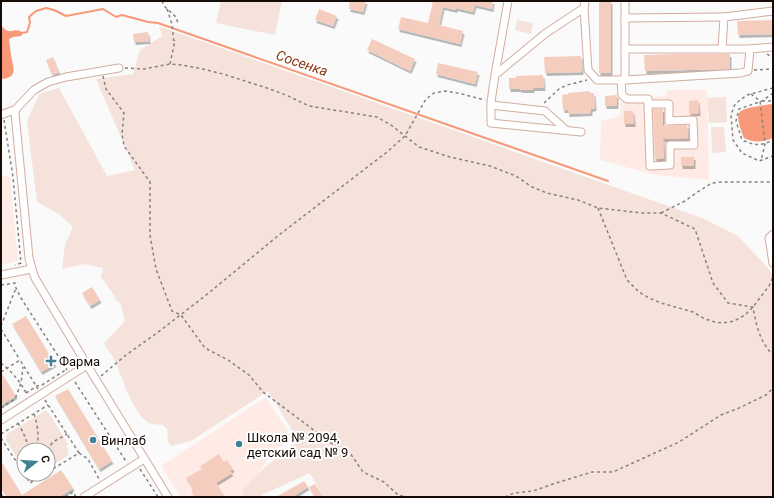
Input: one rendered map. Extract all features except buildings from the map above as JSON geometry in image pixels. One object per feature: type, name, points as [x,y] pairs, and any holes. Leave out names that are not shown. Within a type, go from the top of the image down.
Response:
[{"type":"street","points":[[508,1],[495,75],[491,104],[491,123],[581,132]]},
{"type":"street","points":[[625,1],[625,49],[622,95],[627,100],[648,99],[648,104],[650,166],[670,165],[670,145],[694,145],[693,120],[669,121],[669,104],[648,104]]},
{"type":"street","points":[[495,75],[546,33],[584,5]]},
{"type":"street","points":[[584,5],[588,70],[597,80],[623,80],[741,73],[748,71],[750,49]]},
{"type":"street","points":[[625,18],[724,17],[773,11]]},
{"type":"street","points":[[722,49],[724,17]]},
{"type":"street","points":[[625,49],[750,49],[773,47]]},
{"type":"street","points":[[2,115],[16,109],[34,90],[48,82],[66,77],[119,68]]},
{"type":"street","points":[[491,104],[545,112],[566,130]]},
{"type":"street","points":[[16,109],[15,113],[29,258],[35,278],[87,366],[168,497]]},
{"type":"street","points":[[773,234],[770,238],[773,263]]},
{"type":"street","points":[[1,275],[32,269]]},
{"type":"street","points":[[1,420],[87,366]]},
{"type":"street","points":[[84,497],[144,459]]},
{"type":"path","points":[[162,1],[165,7],[176,17],[178,23]]},
{"type":"path","points":[[167,9],[172,24],[174,44]]},
{"type":"path","points":[[170,64],[175,40]]},
{"type":"path","points":[[119,68],[144,69],[170,64],[182,65],[223,74],[286,95],[309,106],[377,117],[392,125],[419,147],[450,157],[490,166],[516,176],[547,193],[578,200],[598,208],[642,213],[661,213],[695,229],[713,283],[728,303],[753,307]]},
{"type":"path","points":[[748,71],[773,69]]},
{"type":"path","points":[[102,71],[106,89],[124,113],[122,134],[124,146],[150,182],[150,235],[156,269],[172,311],[181,315],[205,348],[228,360],[249,375],[263,392],[331,443],[350,453],[363,472],[384,482],[398,494],[405,497]]},
{"type":"path","points":[[535,110],[546,102],[559,89],[567,85],[588,80],[597,80]]},
{"type":"path","points":[[773,88],[747,95],[735,104],[731,115],[733,140],[742,153],[758,161],[773,156]]},
{"type":"path","points":[[96,380],[126,355],[181,315],[279,234],[387,152],[405,136],[426,99],[434,94],[446,91],[462,94],[491,104]]},
{"type":"path","points":[[773,93],[761,101],[739,109],[736,121],[742,140],[752,144],[765,144],[773,140]]},
{"type":"path","points":[[751,94],[761,101],[773,101]]},
{"type":"path","points":[[761,101],[765,144],[761,161]]},
{"type":"path","points":[[2,115],[13,177],[20,263],[10,266]]},
{"type":"path","points":[[661,213],[685,201],[712,183],[773,182]]},
{"type":"path","points":[[598,208],[627,280],[639,292],[661,303],[693,312],[705,319],[723,323],[734,321],[745,315],[753,307],[769,286],[773,277]]},
{"type":"path","points":[[1,326],[16,288]]},
{"type":"path","points":[[753,307],[759,334],[763,343],[773,355]]},
{"type":"path","points":[[1,329],[79,453],[88,459],[100,481]]},
{"type":"path","points":[[1,372],[20,360]]},
{"type":"path","points":[[1,363],[8,368],[21,383],[28,398]]},
{"type":"path","points":[[1,408],[15,399],[21,383],[24,366]]},
{"type":"path","points":[[26,393],[67,369]]},
{"type":"path","points":[[505,497],[514,493],[533,491],[592,472],[613,472],[679,442],[721,415],[739,408],[766,394],[773,388]]},
{"type":"path","points":[[1,434],[48,405]]},
{"type":"path","points":[[34,414],[38,431],[37,442]]},
{"type":"path","points":[[18,423],[28,442]]},
{"type":"path","points":[[53,442],[67,434]]},
{"type":"path","points":[[1,439],[16,462]]},
{"type":"path","points":[[56,466],[79,453]]},
{"type":"path","points":[[137,463],[158,497]]},
{"type":"shaded area","points":[[221,1],[282,1],[275,35],[216,23]]},
{"type":"shaded area","points":[[517,20],[533,23],[531,34],[515,30]]},
{"type":"shaded area","points":[[1,25],[7,31],[17,30],[23,33],[21,36],[9,39],[14,71],[10,77],[1,79]]},
{"type":"shaded area","points":[[159,26],[702,218],[738,236],[773,275],[773,497],[323,497],[310,473],[262,495],[262,497],[242,497],[244,489],[263,469],[298,440],[268,391],[191,441],[171,446],[168,441],[167,429],[163,425],[147,422],[135,408],[114,359],[104,343],[125,321],[121,304],[116,300],[101,277],[103,268],[84,264],[62,269],[65,245],[73,227],[59,214],[37,202],[27,122],[39,94],[59,88],[107,176],[135,170],[96,79],[133,74],[140,50],[162,36]]},
{"type":"shaded area","points":[[667,90],[707,90],[709,180],[655,175],[600,160],[601,121],[620,116],[621,101],[643,103],[643,97],[666,96]]},
{"type":"shaded area","points":[[726,97],[727,122],[709,123],[707,98]]},
{"type":"shaded area","points":[[773,104],[773,138],[751,141],[744,138],[739,122],[739,113],[745,109]]},
{"type":"shaded area","points":[[711,127],[724,127],[726,152],[712,153]]},
{"type":"shaded area","points":[[1,176],[10,177],[18,261],[1,265]]},
{"type":"shaded area","name":"Школа № 2094, детский сад № 9","points":[[266,397],[292,438],[275,450],[242,497],[181,497],[161,466]]},
{"type":"shaded area","points":[[45,411],[48,412],[68,444],[66,446],[69,450],[67,452],[69,455],[56,463],[56,442],[16,442],[16,456],[6,440],[7,434]]},
{"type":"waterway","name":"Сосенка","points":[[21,33],[27,32],[30,23],[29,17],[36,11],[46,8],[66,16],[103,9],[116,17],[122,15],[158,23],[608,181]]},
{"type":"place","name":"Фарма","points":[[51,361]]},
{"type":"place","name":"Винлаб","points":[[93,440]]},
{"type":"place","name":"Школа № 2094, детский сад № 9","points":[[239,444]]}]
